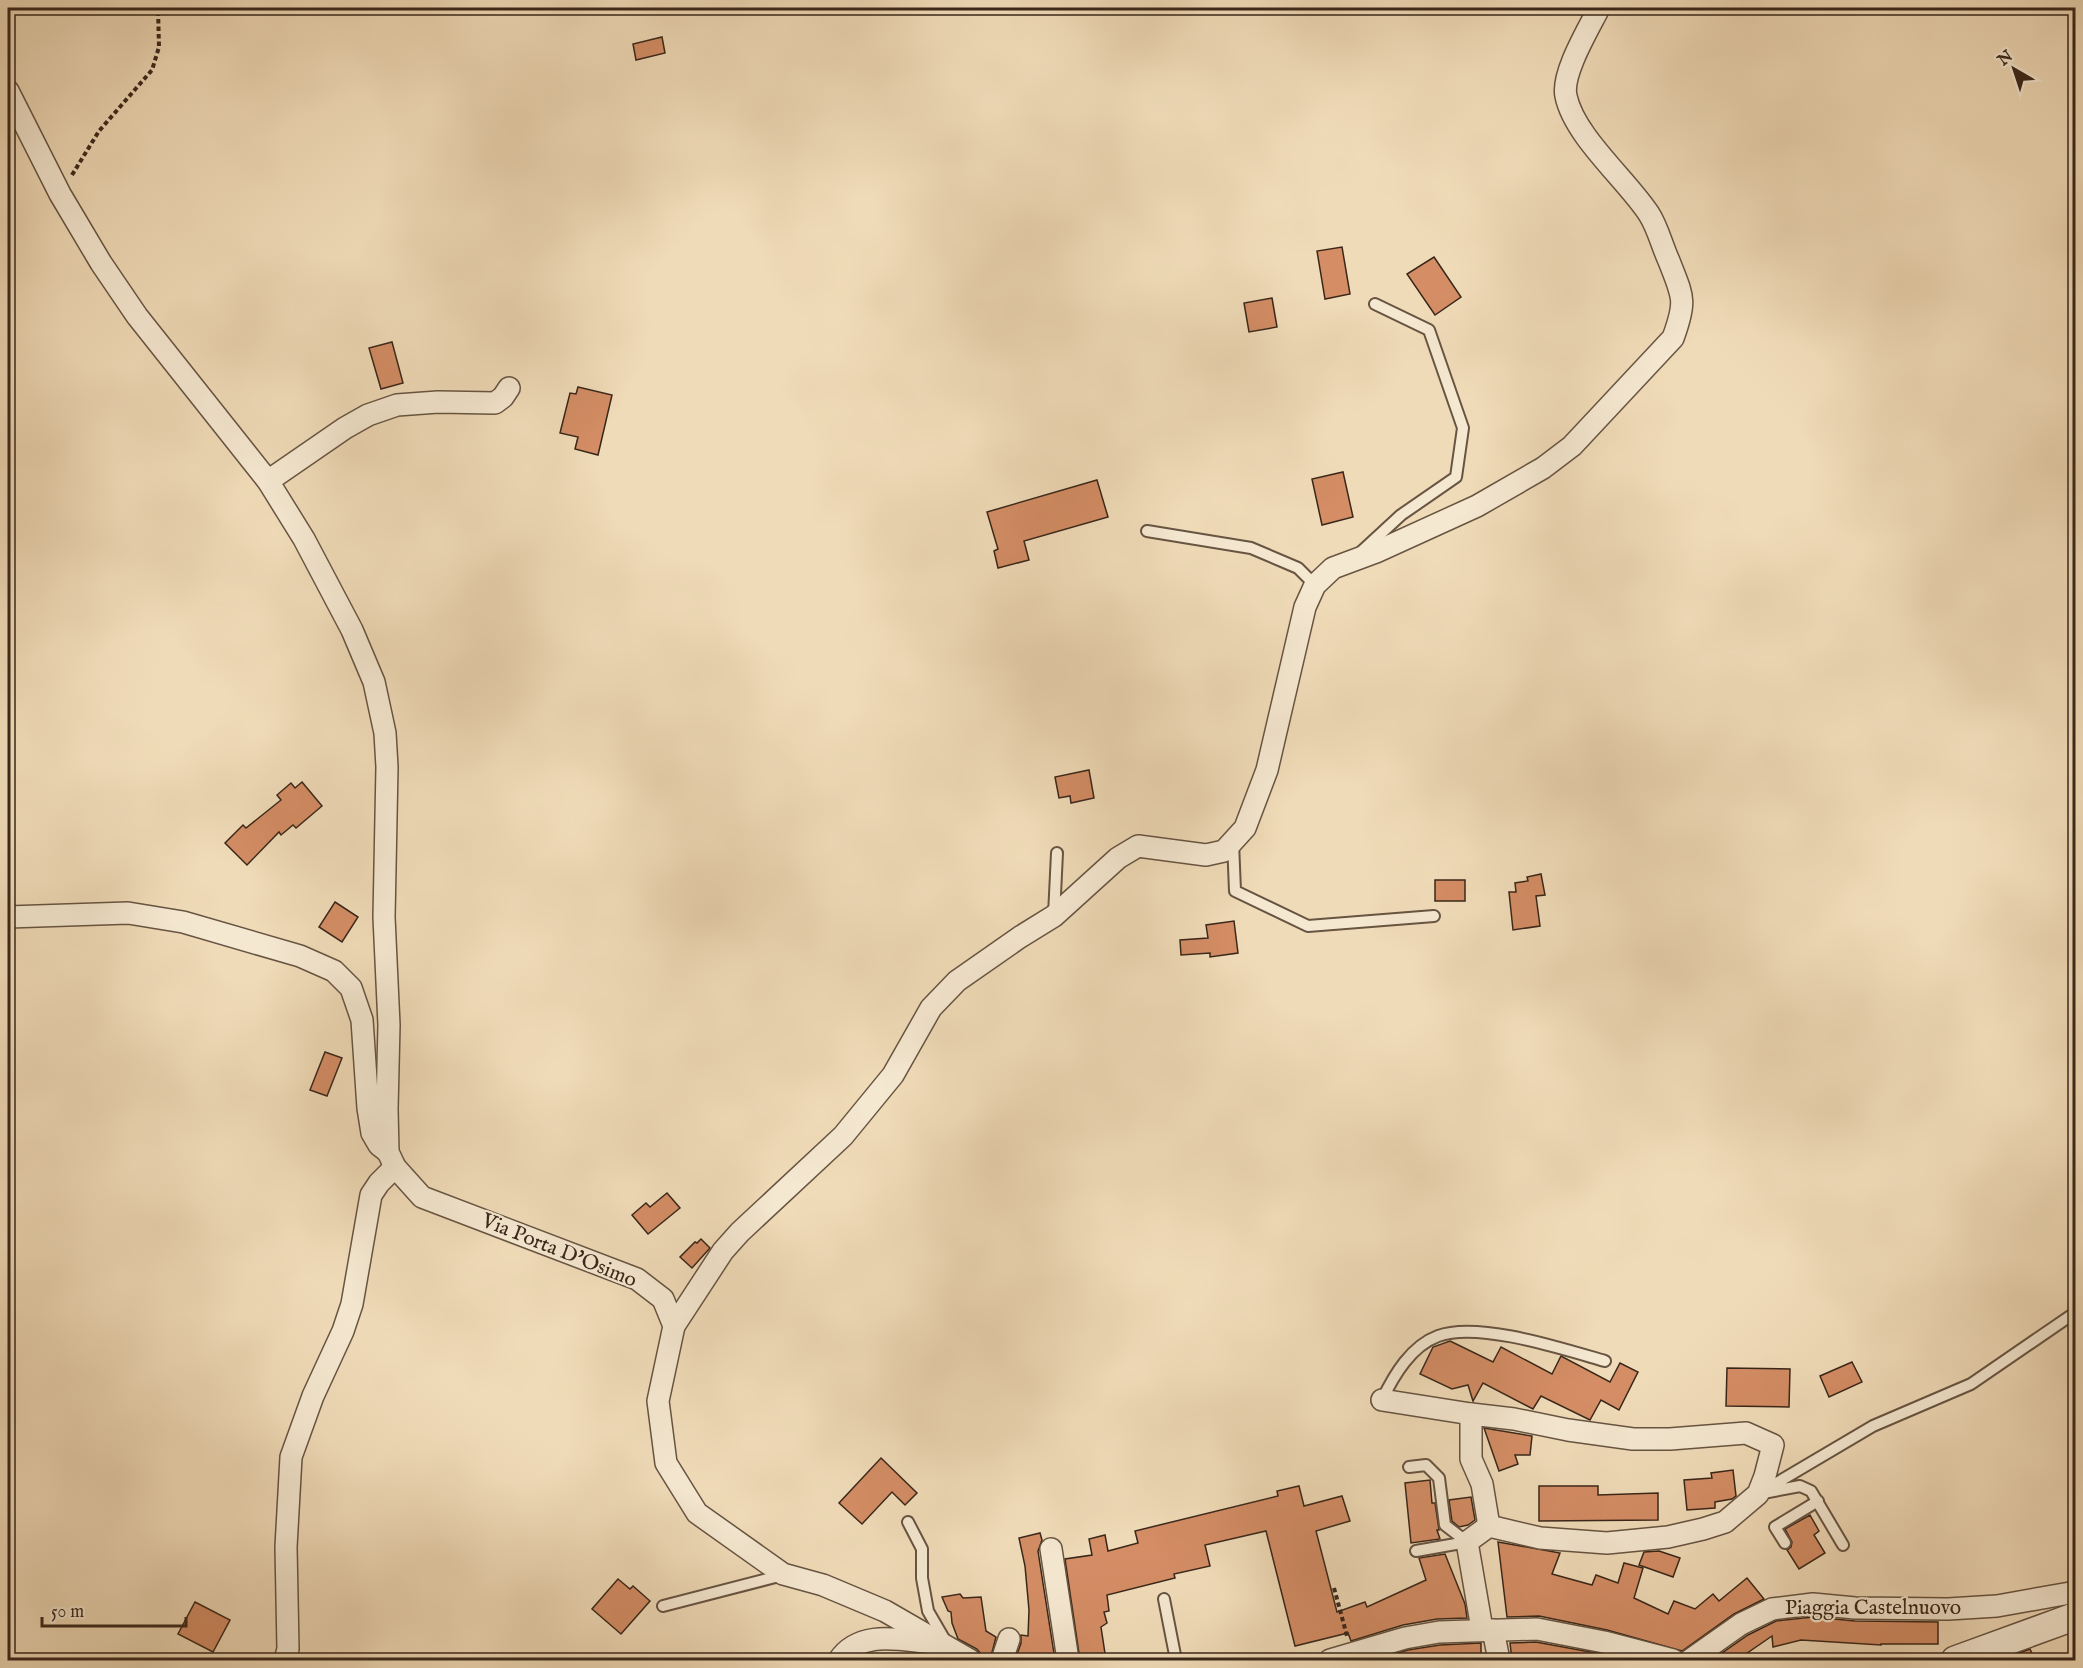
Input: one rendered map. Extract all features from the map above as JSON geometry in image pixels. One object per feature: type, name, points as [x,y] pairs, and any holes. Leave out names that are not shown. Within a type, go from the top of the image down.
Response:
[{"type":"street","points":[[970,1660],[885,1611],[823,1585],[783,1575],[697,1513],[666,1463],[658,1401],[674,1326],[734,1238],[843,1136],[893,1075],[931,1008],[957,981],[1054,916],[1118,858],[1138,846],[1206,855],[1224,851],[1245,828],[1267,770],[1305,607],[1315,585],[1333,568],[1477,506],[1542,468],[1572,446],[1673,338],[1682,316],[1683,295],[1650,215],[1594,146],[1575,118],[1565,94],[1570,66],[1599,8]]},
{"type":"street","points":[[8,91],[60,194],[101,263],[137,316],[268,481],[304,539],[352,630],[374,682],[385,733],[387,767],[384,917],[392,1160],[371,1195],[352,1304],[343,1331],[313,1396],[291,1457],[286,1547],[288,1649],[285,1660]]},
{"type":"street","points":[[268,481],[345,428],[368,416],[397,405],[438,402],[495,403],[509,388]]},
{"type":"street","name":"Via Porta D'Osimo","points":[[8,917],[128,913],[172,920],[300,956],[334,971],[351,988],[362,1020],[372,1133],[378,1145],[422,1197],[637,1279],[663,1299],[674,1326]]},
{"type":"street","points":[[1382,1400],[1633,1439],[1670,1439],[1746,1432],[1773,1445],[1758,1494],[1725,1522],[1668,1537],[1607,1543],[1540,1538],[1489,1526],[1467,1542],[1487,1630],[1499,1660]]},
{"type":"street","points":[[1471,1414],[1471,1459],[1482,1484],[1489,1526]]},
{"type":"street","points":[[1051,1549],[1068,1660]]},
{"type":"street","points":[[1955,1660],[2073,1604]]},
{"type":"street","name":"Piaggia Castelnuovo","points":[[1690,1660],[1741,1623],[1772,1609],[1813,1605],[1948,1609],[2073,1604]]},
{"type":"street","points":[[1330,1660],[1405,1638],[1439,1632],[1537,1629],[1604,1642],[1673,1660]]},
{"type":"street","points":[[839,1660],[854,1645],[875,1638],[946,1645]]},
{"type":"street","points":[[1002,1660],[1009,1639]]},
{"type":"lane","points":[[1352,561],[1401,515],[1456,477],[1463,428],[1429,330],[1375,304]]},
{"type":"lane","points":[[1147,531],[1251,548],[1298,568],[1315,585]]},
{"type":"lane","points":[[1233,841],[1235,891],[1308,926],[1434,916]]},
{"type":"lane","points":[[1054,916],[1057,853]]},
{"type":"lane","points":[[1758,1494],[1873,1425],[1971,1384],[2076,1312]]},
{"type":"lane","points":[[1382,1400],[1394,1374],[1422,1345],[1437,1336],[1460,1330],[1547,1344],[1605,1361]]},
{"type":"lane","points":[[1409,1467],[1426,1465],[1439,1478],[1445,1525],[1467,1542]]},
{"type":"lane","points":[[1758,1494],[1800,1486],[1811,1491],[1844,1545]]},
{"type":"lane","points":[[1785,1543],[1775,1527],[1818,1501]]},
{"type":"lane","points":[[908,1522],[922,1549],[922,1578],[928,1611],[946,1645]]},
{"type":"lane","points":[[1416,1551],[1467,1542]]},
{"type":"lane","points":[[663,1606],[783,1575]]},
{"type":"lane","points":[[1164,1599],[1176,1660]]},
{"type":"path","points":[[60,194],[99,131],[152,70],[159,47],[158,8]]},
{"type":"path","points":[[1334,1588],[1352,1654]]},
{"type":"building","points":[[662,37],[665,53],[636,60],[633,44]]},
{"type":"building","points":[[1342,247],[1350,294],[1325,299],[1317,251]]},
{"type":"building","points":[[1434,257],[1461,297],[1435,315],[1407,274]]},
{"type":"building","points":[[1272,298],[1277,327],[1249,332],[1244,303]]},
{"type":"building","points":[[392,342],[403,383],[381,389],[369,348]]},
{"type":"building","points":[[578,387],[612,395],[598,455],[575,449],[578,437],[560,433],[570,393],[576,394]]},
{"type":"building","points":[[1343,472],[1353,517],[1322,525],[1312,479]]},
{"type":"building","points":[[1097,480],[1108,517],[1024,541],[1029,560],[998,568],[994,551],[998,549],[987,512]]},
{"type":"building","points":[[1089,770],[1094,798],[1071,803],[1070,796],[1059,798],[1055,777]]},
{"type":"building","points":[[302,782],[322,806],[296,828],[293,825],[281,835],[279,832],[247,865],[225,843],[243,825],[246,828],[281,800],[277,795],[291,783],[295,788]]},
{"type":"building","points":[[1541,874],[1545,895],[1536,896],[1540,926],[1513,930],[1509,892],[1516,892],[1515,883],[1528,881],[1527,877]]},
{"type":"building","points":[[1435,880],[1465,880],[1465,901],[1435,901]]},
{"type":"building","points":[[335,902],[358,917],[342,942],[319,927]]},
{"type":"building","points":[[1234,921],[1238,953],[1210,957],[1210,953],[1181,955],[1180,940],[1208,938],[1206,925]]},
{"type":"building","points":[[325,1052],[342,1058],[327,1096],[310,1090]]},
{"type":"building","points":[[667,1193],[680,1208],[648,1234],[632,1215],[646,1203],[650,1207]]},
{"type":"building","points":[[701,1239],[710,1248],[692,1268],[680,1257]]},
{"type":"building","points":[[1450,1341],[1493,1362],[1501,1347],[1552,1374],[1561,1356],[1610,1382],[1620,1363],[1638,1372],[1619,1410],[1601,1400],[1590,1420],[1541,1396],[1533,1409],[1483,1383],[1473,1401],[1468,1385],[1452,1389],[1420,1374],[1433,1347]]},
{"type":"building","points":[[1852,1362],[1862,1382],[1829,1397],[1820,1376]]},
{"type":"building","points":[[1727,1368],[1790,1369],[1789,1407],[1726,1406]]},
{"type":"building","points":[[1484,1428],[1532,1436],[1530,1455],[1515,1455],[1518,1464],[1499,1471]]},
{"type":"building","points":[[881,1458],[917,1493],[905,1505],[892,1492],[862,1524],[839,1503]]},
{"type":"building","points":[[1733,1470],[1736,1496],[1715,1502],[1715,1508],[1687,1510],[1684,1480],[1712,1478],[1711,1473]]},
{"type":"building","points":[[1430,1480],[1432,1503],[1435,1503],[1440,1539],[1411,1543],[1405,1483]]},
{"type":"building","points":[[1299,1486],[1304,1506],[1342,1496],[1350,1521],[1316,1531],[1337,1612],[1365,1602],[1367,1607],[1426,1580],[1419,1558],[1445,1554],[1465,1604],[1467,1618],[1437,1619],[1403,1625],[1351,1641],[1348,1633],[1295,1646],[1266,1531],[1205,1545],[1210,1566],[1174,1574],[1175,1578],[1107,1595],[1109,1611],[1104,1612],[1107,1623],[1101,1627],[1106,1660],[1080,1660],[1065,1559],[1092,1555],[1089,1539],[1105,1535],[1108,1551],[1138,1543],[1135,1531],[1278,1496],[1277,1491]]},
{"type":"building","points":[[1539,1486],[1598,1486],[1598,1495],[1658,1493],[1658,1520],[1539,1521]]},
{"type":"building","points":[[1471,1497],[1475,1520],[1459,1527],[1452,1521],[1449,1500]]},
{"type":"building","points":[[1810,1515],[1819,1531],[1814,1535],[1825,1553],[1799,1569],[1787,1550],[1791,1547],[1792,1542],[1785,1529]]},
{"type":"building","points":[[1040,1533],[1042,1540],[1038,1551],[1055,1660],[1015,1660],[1021,1643],[1021,1635],[1028,1636],[1029,1610],[1025,1566],[1019,1538]]},
{"type":"building","points":[[1498,1542],[1560,1553],[1552,1574],[1592,1585],[1596,1575],[1618,1583],[1624,1563],[1643,1568],[1634,1598],[1668,1614],[1674,1601],[1695,1609],[1713,1594],[1719,1601],[1747,1578],[1764,1599],[1734,1614],[1682,1651],[1607,1630],[1539,1616],[1507,1617]]},
{"type":"building","points":[[1659,1551],[1680,1558],[1673,1577],[1639,1565],[1644,1552]]},
{"type":"building","points":[[618,1579],[630,1589],[633,1586],[650,1601],[621,1634],[592,1609]]},
{"type":"building","points":[[960,1594],[963,1598],[981,1597],[986,1631],[996,1637],[990,1660],[983,1660],[977,1649],[958,1639],[951,1612],[948,1611],[942,1597]]},
{"type":"building","points":[[195,1602],[230,1620],[213,1652],[178,1634]]},
{"type":"building","points":[[1813,1617],[1855,1621],[1938,1622],[1938,1644],[1881,1645],[1801,1640],[1773,1647],[1772,1636],[1737,1660],[1712,1660],[1748,1635],[1776,1621]]},
{"type":"building","points":[[1536,1642],[1624,1660],[1512,1660],[1510,1643]]},
{"type":"building","points":[[1481,1643],[1481,1660],[1374,1660],[1408,1650],[1440,1645]]},
{"type":"building","points":[[2030,1649],[2035,1660],[2000,1660]]}]
